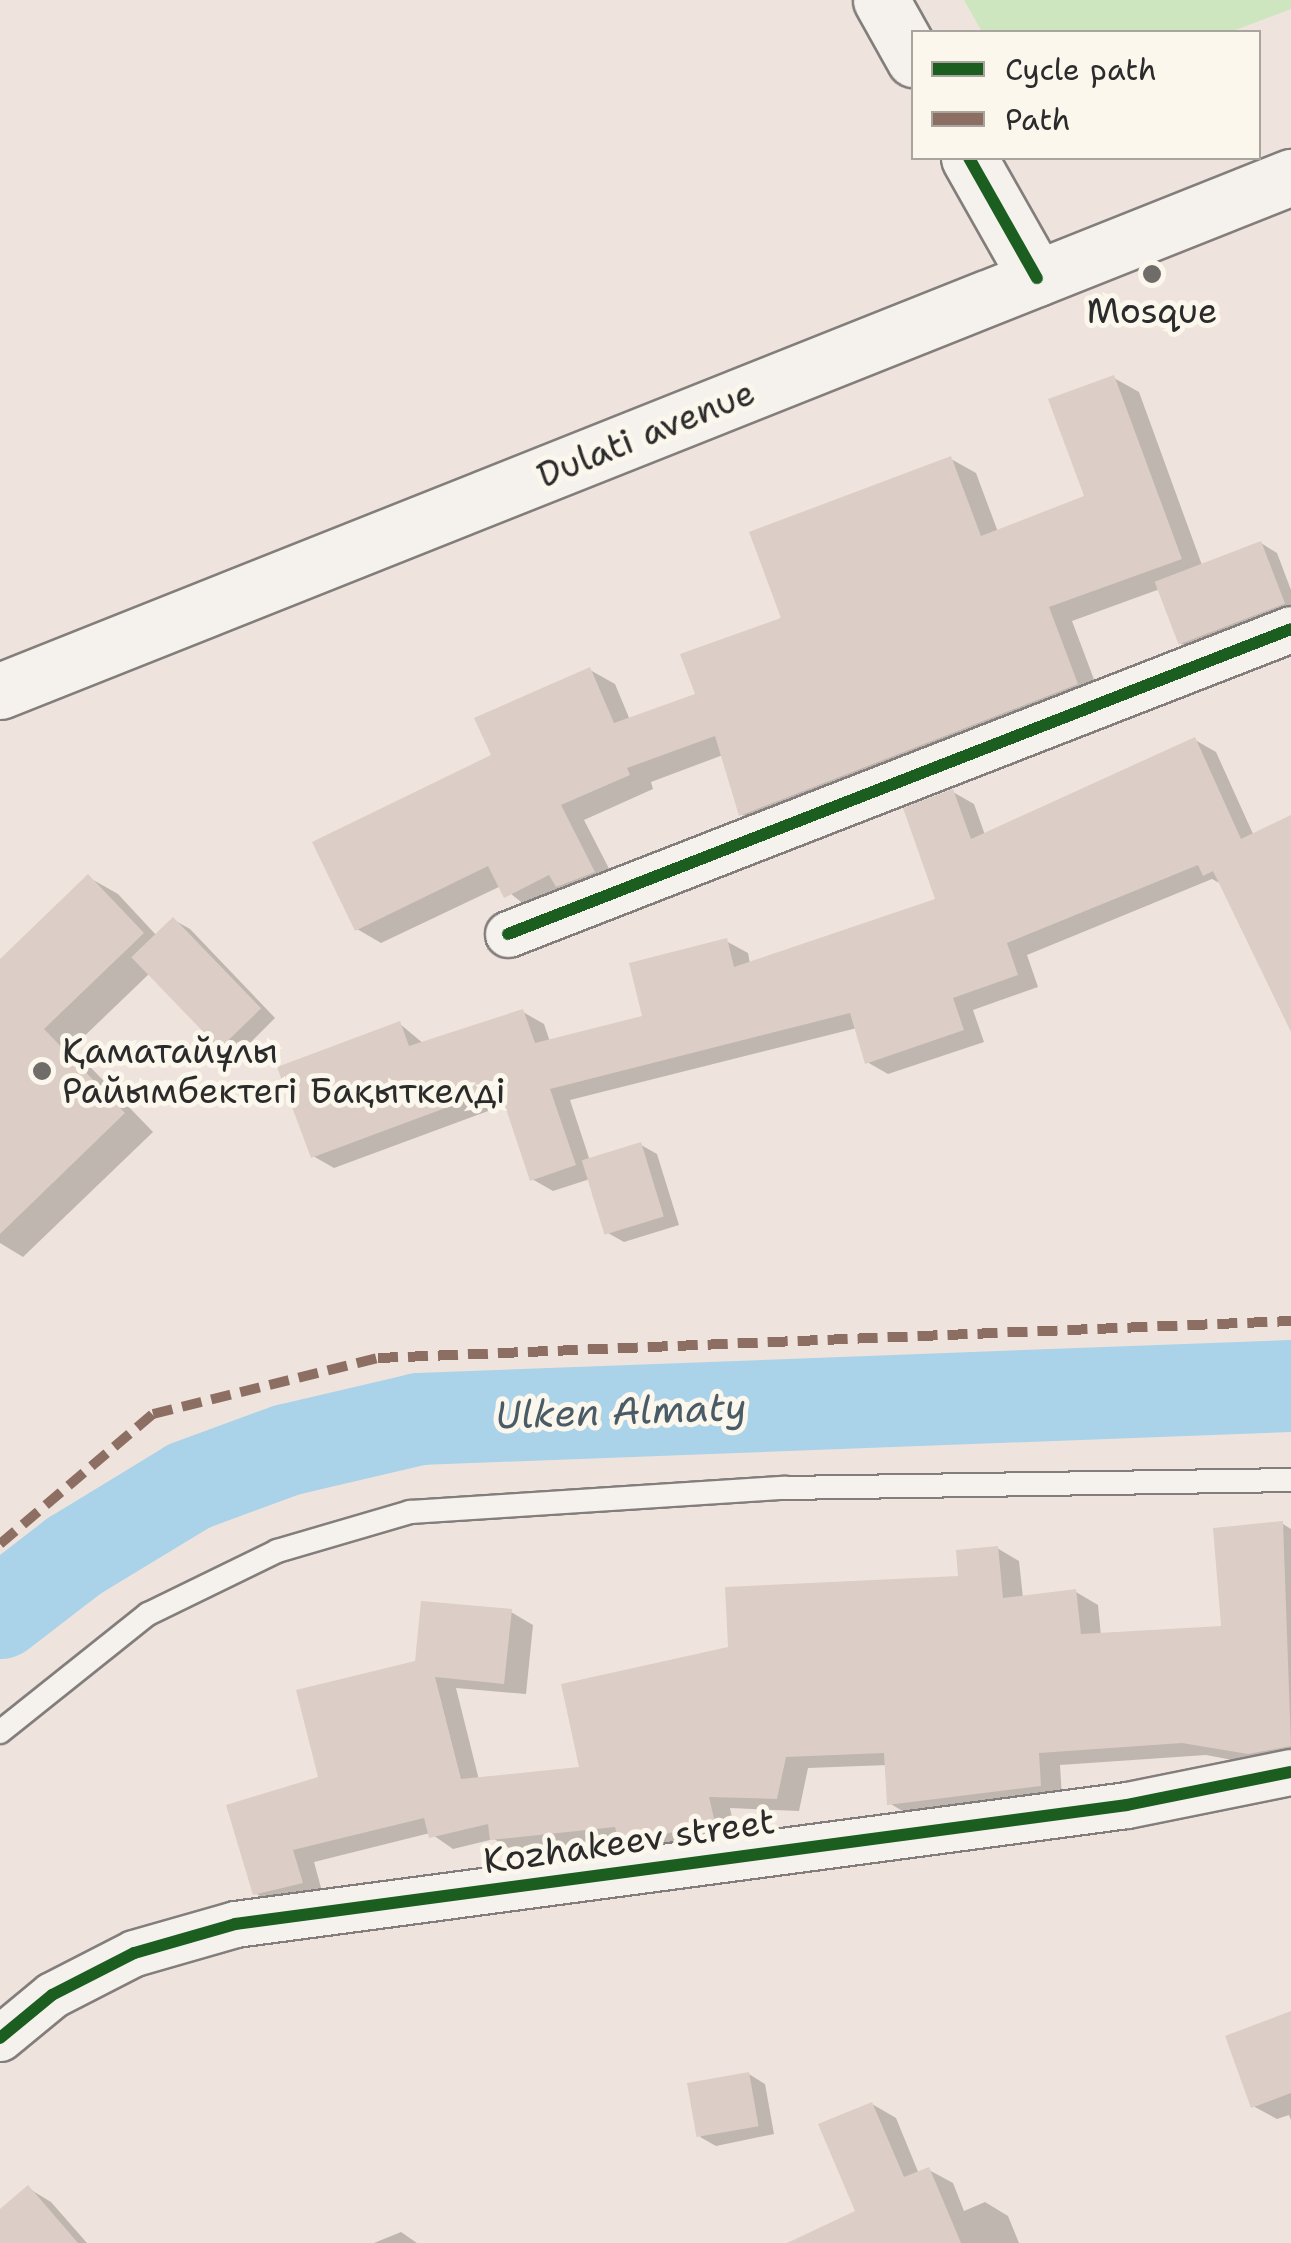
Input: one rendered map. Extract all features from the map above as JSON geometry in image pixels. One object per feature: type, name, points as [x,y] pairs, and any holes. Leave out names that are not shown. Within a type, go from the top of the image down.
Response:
[{"type":"main road","points":[[880,0],[911,54]]},
{"type":"main road","points":[[970,160],[1037,278]]},
{"type":"main road","name":"Dulati avenue","points":[[0,691],[1291,177]]},
{"type":"street","points":[[508,934],[1291,630]]},
{"type":"street","name":"Kozhakeev street","points":[[0,2038],[52,1995],[134,1954],[235,1924],[1127,1805],[1291,1772]]},
{"type":"lane","points":[[0,1732],[148,1614],[277,1551],[410,1512],[784,1488],[1291,1480]]},
{"type":"green space","points":[[964,0],[1291,0],[1291,9],[1235,30],[981,30]]},
{"type":"building","points":[[1114,375],[1182,559],[1049,607],[1078,684],[739,816],[715,736],[627,768],[630,775],[561,805],[595,872],[556,887],[549,875],[504,898],[488,866],[355,931],[312,842],[491,755],[474,718],[590,667],[614,723],[695,694],[680,654],[781,618],[749,532],[951,456],[981,536],[1084,496],[1048,399]]},
{"type":"building","points":[[1261,541],[1285,604],[1179,644],[1155,582]]},
{"type":"building","points":[[1195,737],[1241,839],[1291,815],[1291,1032],[1213,871],[1203,876],[1198,865],[1007,943],[1018,975],[953,998],[964,1030],[865,1064],[850,1013],[550,1089],[576,1165],[530,1181],[499,1088],[311,1158],[277,1067],[400,1021],[409,1046],[523,1009],[535,1043],[642,1016],[629,963],[727,938],[734,967],[935,899],[903,808],[953,789],[971,839]]},
{"type":"building","name":"Қаматайұлы Райымбектегі Бақыткелді","points":[[88,874],[144,933],[44,1029],[125,1113],[0,1234],[0,959]]},
{"type":"building","points":[[173,917],[261,1008],[219,1049],[131,957]]},
{"type":"building","points":[[641,1142],[664,1217],[605,1235],[582,1160]]},
{"type":"building","points":[[1283,1521],[1291,1746],[1248,1754],[1182,1743],[1039,1753],[1041,1786],[887,1805],[884,1753],[786,1757],[777,1799],[709,1797],[715,1823],[619,1844],[615,1827],[490,1840],[488,1824],[429,1838],[424,1818],[293,1850],[303,1883],[253,1895],[226,1805],[318,1777],[296,1690],[415,1661],[421,1601],[512,1609],[504,1684],[435,1677],[461,1779],[579,1767],[561,1684],[728,1647],[725,1587],[958,1576],[956,1550],[998,1546],[1003,1598],[1076,1589],[1081,1634],[1221,1626],[1213,1528]]},
{"type":"building","points":[[1291,2011],[1291,2093],[1251,2108],[1225,2036]]},
{"type":"building","points":[[749,2072],[759,2126],[697,2137],[687,2083]]},
{"type":"building","points":[[872,2102],[904,2177],[929,2167],[961,2243],[787,2243],[855,2211],[818,2124]]},
{"type":"building","points":[[28,2185],[78,2243],[0,2243],[0,2209]]},
{"type":"waterway","name":"Ulken Almaty","points":[[0,1613],[74,1556],[189,1486],[287,1450],[419,1419],[1291,1386]]},
{"type":"marked path","points":[[0,1544],[153,1414],[378,1358],[1291,1321]]},
{"type":"cycle path","points":[[970,160],[1037,278]]},
{"type":"cycle path","points":[[508,934],[1291,629]]},
{"type":"cycle path","points":[[0,2038],[52,1995],[134,1953],[235,1924],[1127,1805],[1291,1772]]},
{"type":"place","name":"Mosque","points":[[1152,274]]},
{"type":"place","name":"Қаматайұлы Райымбектегі Бақыткелді","points":[[42,1071]]}]
